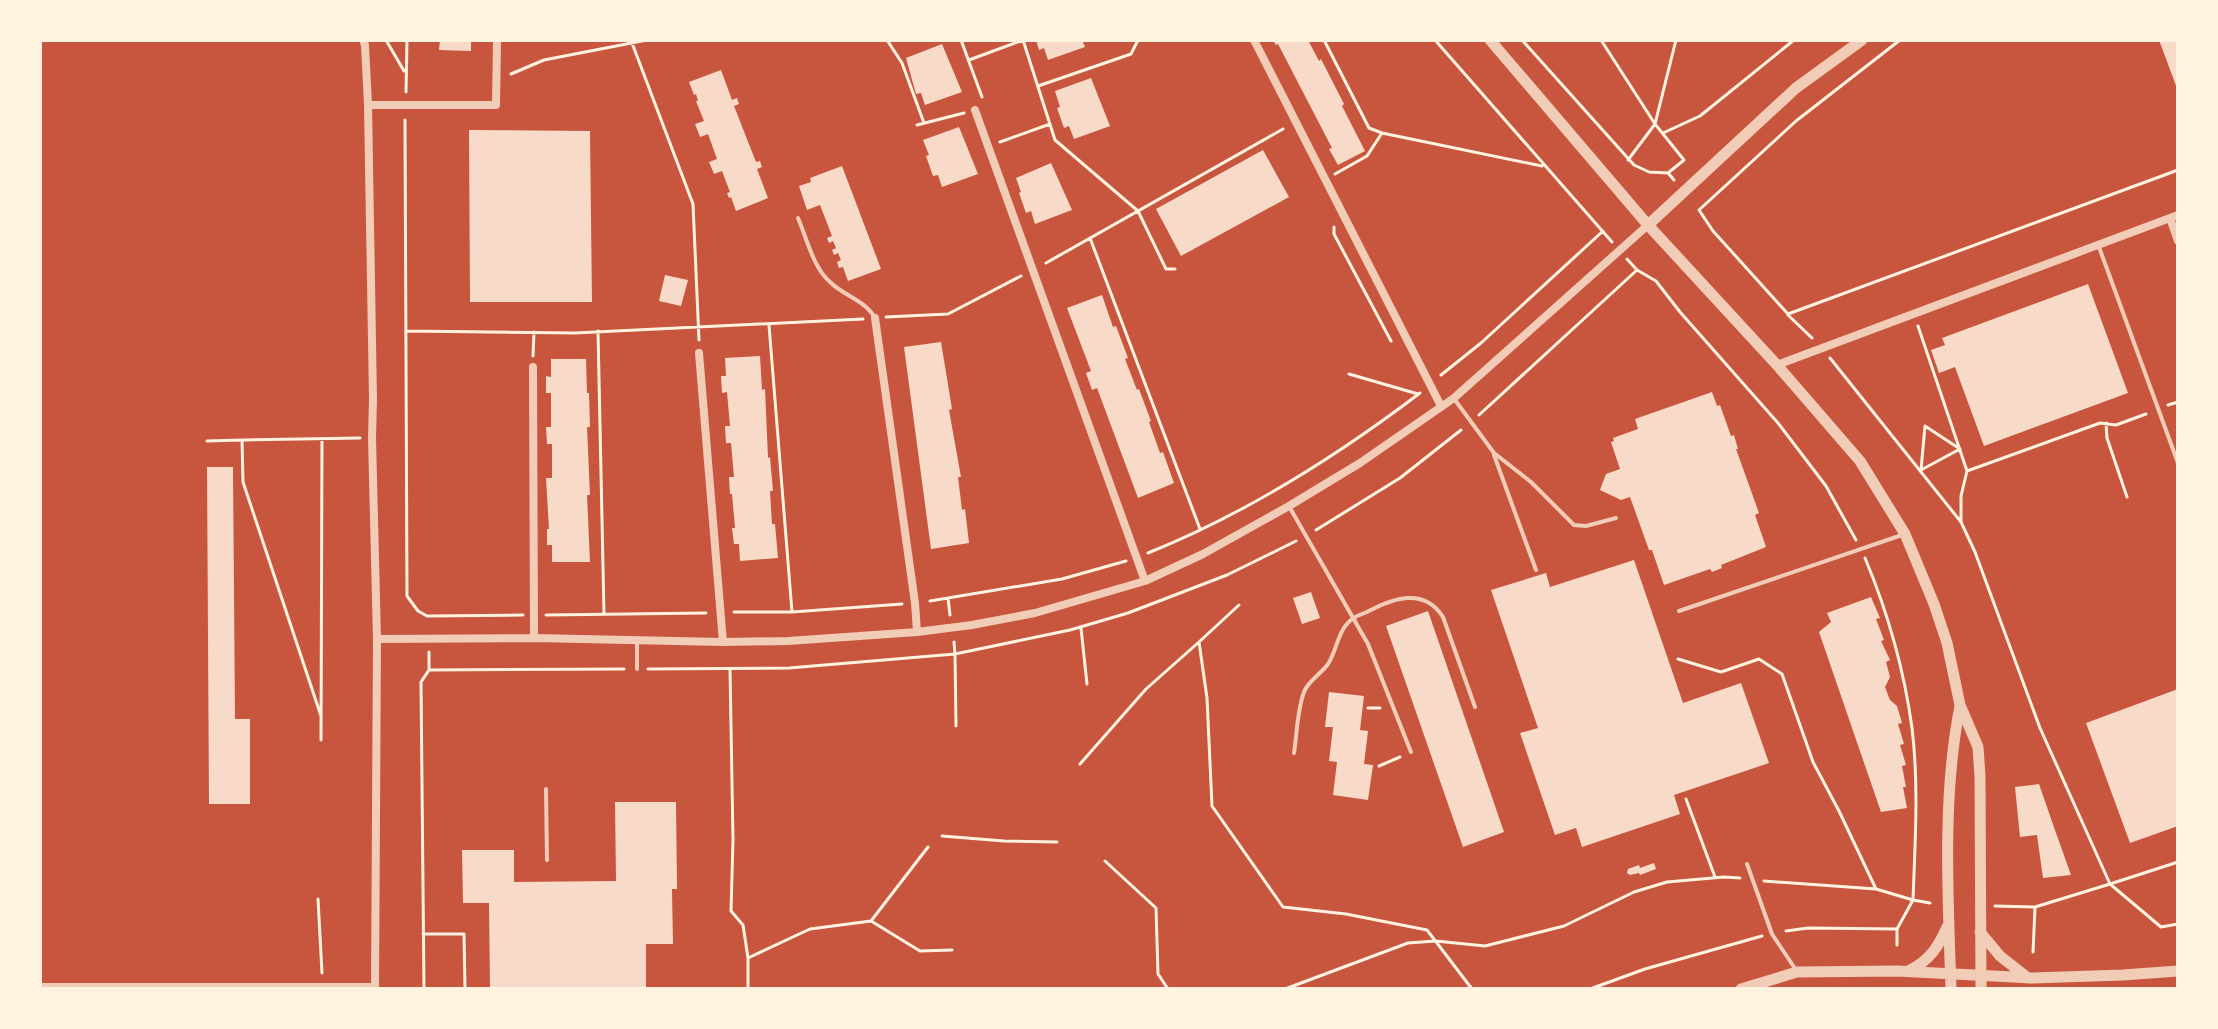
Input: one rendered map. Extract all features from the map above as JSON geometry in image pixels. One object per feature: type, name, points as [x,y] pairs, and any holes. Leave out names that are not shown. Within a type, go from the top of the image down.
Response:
[{"type":"street","points":[[40,987],[375,988],[377,639],[368,105],[363,40]]},
{"type":"street","points":[[368,105],[496,105],[497,40]]},
{"type":"street","points":[[1254,40],[1441,406]]},
{"type":"street","points":[[1490,40],[1648,225],[1777,365],[1860,461],[1905,534],[1943,630],[1960,705],[1978,747],[1981,989]]},
{"type":"street","points":[[377,639],[723,642],[917,632],[1035,613],[1145,581],[1203,554],[1289,506],[1360,463],[1454,398],[1796,88],[1862,40]]},
{"type":"street","points":[[975,110],[1145,581]]},
{"type":"street","points":[[1777,365],[2174,216],[2178,241]]},
{"type":"street","points":[[875,318],[917,632]]},
{"type":"street","points":[[699,353],[723,642]]},
{"type":"street","points":[[533,367],[534,638]]},
{"type":"street","points":[[1951,989],[1951,757],[1960,705]]},
{"type":"street","points":[[1906,972],[1923,964],[1941,941],[1949,922]]},
{"type":"street","points":[[1980,932],[1992,948],[2029,978]]},
{"type":"street","points":[[1741,989],[1797,972],[1906,972],[2029,978],[2178,971]]},
{"type":"lane","points":[[798,218],[820,271],[829,282],[870,309],[875,318]]},
{"type":"lane","points":[[2098,245],[2178,463]]},
{"type":"lane","points":[[1454,398],[1494,453],[1536,570]]},
{"type":"lane","points":[[1494,453],[1531,482],[1574,525],[1586,526],[1616,518]]},
{"type":"lane","points":[[1289,506],[1368,644],[1411,752]]},
{"type":"lane","points":[[1679,611],[1905,534]]},
{"type":"lane","points":[[1294,753],[1304,690],[1331,659],[1346,625],[1353,618],[1376,607],[1411,597],[1426,601],[1437,608],[1443,617],[1475,707]]},
{"type":"lane","points":[[637,640],[637,669]]},
{"type":"lane","points":[[546,789],[547,860]]},
{"type":"lane","points":[[1747,864],[1772,934],[1797,972]]},
{"type":"path","points":[[386,40],[406,74]]},
{"type":"path","points":[[407,40],[407,596],[418,611],[427,616],[792,612],[915,603],[1062,579],[1119,564],[1200,529],[1280,486],[1359,437],[1481,343],[1603,231]]},
{"type":"path","points":[[608,40],[608,48]]},
{"type":"path","points":[[497,80],[544,60],[647,40]]},
{"type":"path","points":[[887,40],[902,63],[924,123]]},
{"type":"path","points":[[917,125],[975,110],[983,101],[961,40]]},
{"type":"path","points":[[969,60],[1023,40],[1055,140],[1138,211],[1166,269],[1175,269]]},
{"type":"path","points":[[1038,86],[1131,54],[1138,40]]},
{"type":"path","points":[[1324,40],[1369,128],[1543,166]]},
{"type":"path","points":[[1435,40],[1619,251],[1637,270],[1656,281],[1778,423],[1826,486],[1862,549],[1899,652],[1912,729],[1916,806],[1913,900],[1897,929],[1897,945]]},
{"type":"path","points":[[1522,40],[1634,165]]},
{"type":"path","points":[[1601,40],[1655,124],[1684,160],[1668,173]]},
{"type":"path","points":[[1628,160],[1655,124],[1676,40]]},
{"type":"path","points":[[1663,133],[1700,116],[1794,40]]},
{"type":"path","points":[[1900,40],[1796,121],[1699,210],[1713,231],[1823,349],[1961,522],[2040,728],[2110,884],[2161,927],[2178,924]]},
{"type":"path","points":[[632,43],[693,204],[698,327]]},
{"type":"path","points":[[989,146],[1050,124]]},
{"type":"path","points":[[407,331],[598,331],[948,314],[1032,271],[1287,127]]},
{"type":"path","points":[[1334,174],[1367,156],[1382,133]]},
{"type":"path","points":[[1788,314],[2178,170]]},
{"type":"path","points":[[1090,238],[1200,529]]},
{"type":"path","points":[[424,989],[421,682],[429,670],[789,668],[955,654],[1081,627],[1128,613],[1227,575],[1306,536],[1400,478],[1472,421],[1637,270]]},
{"type":"path","points":[[1918,311],[1921,320],[1917,327],[1967,471],[1961,496],[1961,522]]},
{"type":"path","points":[[769,323],[792,612]]},
{"type":"path","points":[[598,331],[604,614]]},
{"type":"path","points":[[533,367],[534,332]]},
{"type":"path","points":[[1349,374],[1400,389]]},
{"type":"path","points":[[1967,471],[2100,423],[2116,425]]},
{"type":"path","points":[[2106,423],[2107,438],[2127,497]]},
{"type":"path","points":[[1921,470],[1925,426],[1960,449]]},
{"type":"path","points":[[207,441],[372,438]]},
{"type":"path","points":[[321,740],[322,439]]},
{"type":"path","points":[[242,440],[243,482],[321,716]]},
{"type":"path","points":[[1921,470],[1960,449]]},
{"type":"path","points":[[1080,764],[1146,689],[1239,605]]},
{"type":"path","points":[[1081,627],[1087,684]]},
{"type":"path","points":[[1199,642],[1207,698],[1212,806],[1283,907],[1346,914],[1427,930],[1472,989]]},
{"type":"path","points":[[955,654],[956,726]]},
{"type":"path","points":[[1678,659],[1721,672],[1759,659],[1782,674],[1813,762],[1876,889]]},
{"type":"path","points":[[730,669],[731,911],[743,925],[748,958],[748,989]]},
{"type":"path","points":[[1379,766],[1411,752]]},
{"type":"path","points":[[1686,799],[1715,877]]},
{"type":"path","points":[[942,836],[1057,842]]},
{"type":"path","points":[[871,921],[928,847]]},
{"type":"path","points":[[1105,861],[1156,908],[1158,974],[1168,989]]},
{"type":"path","points":[[1991,906],[2035,907],[2178,862]]},
{"type":"path","points":[[1285,989],[1408,943],[1436,941],[1485,946],[1564,926],[1634,892],[1667,882],[1715,877],[1876,889],[1930,903]]},
{"type":"path","points":[[318,899],[322,987]]},
{"type":"path","points":[[2033,952],[2035,907]]},
{"type":"path","points":[[748,958],[810,929],[871,921],[920,951],[952,950]]},
{"type":"path","points":[[1590,989],[1645,969],[1772,934],[1808,928],[1897,929]]},
{"type":"path","points":[[423,934],[464,934],[465,989]]},
{"type":"building","points":[[440,40],[471,40],[471,51],[439,50]]},
{"type":"building","points":[[1036,40],[1082,40],[1085,47],[1048,60],[1044,48],[1039,50]]},
{"type":"building","points":[[1273,40],[1308,40],[1319,61],[1321,59],[1365,151],[1338,165],[1278,44]]},
{"type":"building","points":[[2159,40],[2178,40],[2178,91]]},
{"type":"building","points":[[942,44],[962,92],[925,105],[921,93],[916,94],[906,58]]},
{"type":"building","points":[[721,70],[732,100],[737,98],[739,104],[734,106],[756,162],[760,161],[762,167],[757,169],[768,198],[736,211],[727,193],[730,192],[722,171],[714,174],[709,162],[717,159],[708,134],[700,137],[695,124],[704,121],[689,82]]},
{"type":"building","points":[[1091,78],[1110,126],[1074,139],[1069,126],[1064,128],[1055,91]]},
{"type":"building","points":[[959,127],[978,174],[942,187],[938,175],[933,176],[923,140]]},
{"type":"building","points":[[469,130],[590,131],[592,302],[470,302]]},
{"type":"building","points":[[1263,150],[1289,197],[1181,256],[1156,209]]},
{"type":"building","points":[[1051,163],[1072,210],[1035,224],[1031,211],[1026,213],[1016,178]]},
{"type":"building","points":[[842,166],[881,269],[848,281],[843,267],[839,268],[837,262],[841,260],[838,253],[834,255],[832,250],[836,248],[833,241],[829,243],[827,238],[832,236],[820,205],[807,210],[799,186],[811,182],[810,178]]},
{"type":"building","points":[[665,275],[688,280],[681,306],[659,301]]},
{"type":"building","points":[[2088,284],[2128,393],[1984,446],[1955,367],[1939,373],[1931,350],[1945,345],[1942,338]]},
{"type":"building","points":[[1102,295],[1174,483],[1138,498],[1097,388],[1092,390],[1086,373],[1091,371],[1067,308]]},
{"type":"building","points":[[941,342],[969,543],[931,549],[904,347]]},
{"type":"building","points":[[760,356],[773,491],[770,491],[772,524],[775,524],[778,558],[740,561],[739,544],[734,544],[732,528],[735,528],[729,477],[734,477],[731,443],[726,443],[725,426],[730,426],[727,392],[722,393],[721,376],[726,376],[725,358]]},
{"type":"building","points":[[551,359],[586,359],[590,427],[587,427],[590,495],[587,495],[590,562],[552,562],[552,545],[547,545],[546,478],[552,478],[552,444],[547,444],[546,427],[551,427],[551,393],[546,393],[546,376],[551,377]]},
{"type":"building","points":[[1712,392],[1731,436],[1734,435],[1759,513],[1755,515],[1766,547],[1721,565],[1722,568],[1712,572],[1710,569],[1664,585],[1630,497],[1621,500],[1600,490],[1606,474],[1620,469],[1611,442],[1613,438],[1638,429],[1635,419]]},
{"type":"building","points":[[207,467],[233,467],[235,719],[250,719],[250,804],[209,804]]},
{"type":"building","points":[[1634,560],[1683,703],[1741,683],[1769,763],[1674,795],[1680,814],[1582,847],[1576,828],[1555,835],[1520,733],[1538,728],[1491,590],[1546,573],[1550,587]]},
{"type":"building","points":[[1311,592],[1320,618],[1302,624],[1293,598]]},
{"type":"building","points":[[1871,597],[1880,618],[1876,619],[1884,640],[1881,641],[1890,660],[1886,662],[1890,677],[1885,687],[1890,700],[1897,706],[1902,723],[1898,724],[1904,744],[1900,745],[1906,765],[1902,766],[1907,808],[1881,812],[1819,632],[1831,622],[1827,613]]},
{"type":"building","points":[[1428,611],[1504,832],[1463,847],[1386,626]]},
{"type":"building","points":[[2178,689],[2178,826],[2130,843],[2086,723]]},
{"type":"building","points":[[1329,692],[1364,696],[1360,730],[1368,731],[1364,764],[1373,765],[1368,800],[1333,795],[1337,762],[1329,761],[1333,727],[1325,727]]},
{"type":"building","points":[[2039,784],[2071,875],[2043,878],[2037,835],[2020,837],[2015,787]]},
{"type":"building","points":[[615,802],[676,802],[677,889],[672,889],[673,944],[646,944],[646,989],[490,989],[489,903],[463,903],[462,850],[514,850],[514,882],[616,881]]},
{"type":"building","points":[[1654,863],[1656,869],[1640,875],[1627,873],[1628,869]]}]
